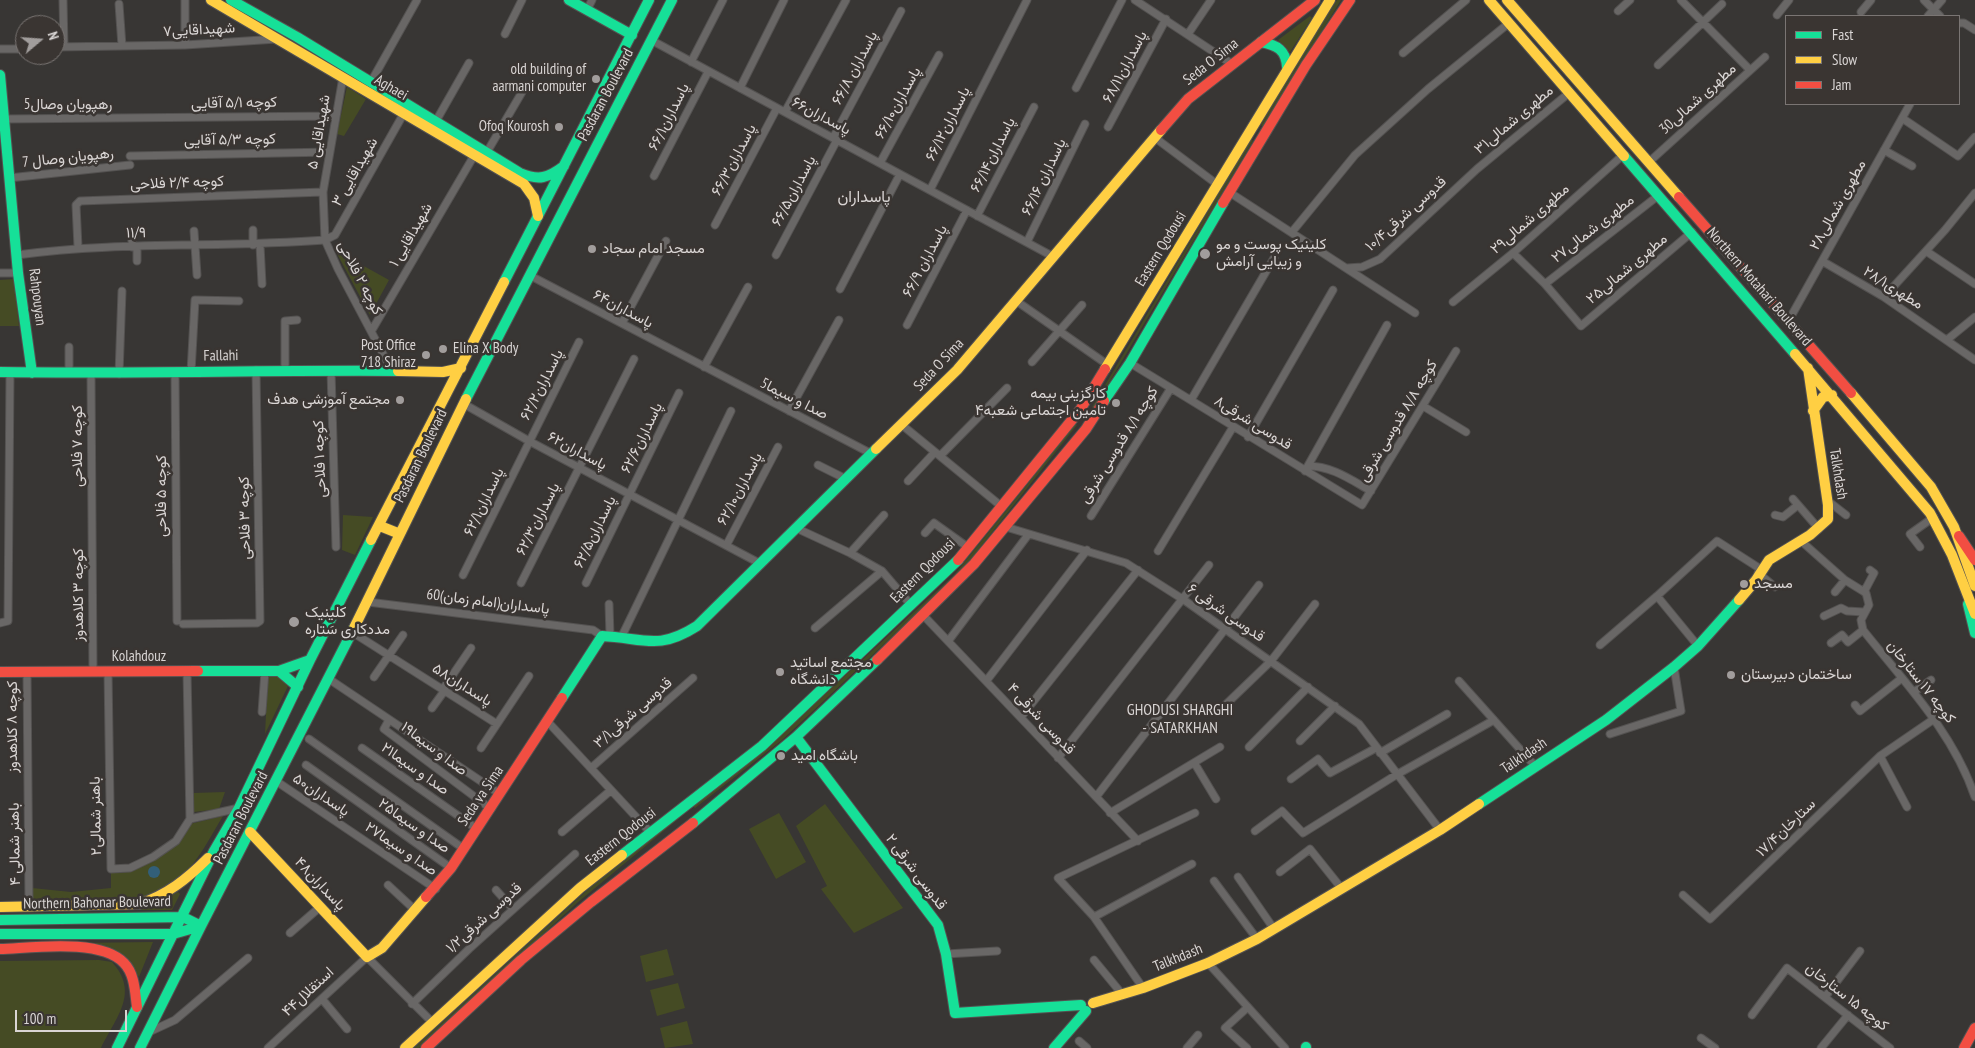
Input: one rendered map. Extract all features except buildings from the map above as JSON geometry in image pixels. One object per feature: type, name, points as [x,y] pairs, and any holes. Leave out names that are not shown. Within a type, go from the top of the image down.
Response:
[{"type":"main road","name":"Aghaei","points":[[211,0],[404,113],[531,184]]},
{"type":"main road","name":"Aghaei","points":[[231,0],[436,121],[482,155]]},
{"type":"main road","points":[[569,0],[590,5],[632,34]]},
{"type":"main road","name":"Pasdaran Boulevard","points":[[117,1048],[173,934],[184,917],[214,852],[240,808],[310,660],[650,0]]},
{"type":"main road","name":"Pasdaran Boulevard","points":[[140,1048],[368,602],[529,275],[672,0]]},
{"type":"main road","points":[[1261,42],[1315,0]]},
{"type":"main road","name":"Eastern Qodousi","points":[[405,1048],[580,888],[781,729],[969,548],[1080,410],[1218,185],[1287,67],[1330,0]]},
{"type":"main road","name":"Eastern Qodousi","points":[[426,1048],[542,943],[796,737],[924,616],[974,564],[1093,419],[1130,363],[1228,192],[1306,65],[1350,0]]},
{"type":"main road","name":"Northern Motahari Boulevard","points":[[1489,0],[1692,232],[1934,517],[1958,564],[1975,614]]},
{"type":"main road","name":"Northern Motahari Boulevard","points":[[1507,0],[1526,24],[1789,320],[1931,487],[1954,527],[1975,586]]},
{"type":"main road","points":[[1261,42],[1278,46],[1284,51],[1287,67]]},
{"type":"main road","name":"Seda O Sima","points":[[606,636],[661,643],[680,638],[697,626],[957,370],[1052,256],[1188,99],[1261,42]]},
{"type":"main road","name":"Rahpouyan","points":[[0,75],[3,119],[2,136],[9,178],[18,273],[32,373]]},
{"type":"main road","points":[[538,216],[531,184],[547,178],[564,166]]},
{"type":"main road","name":"Fallahi","points":[[5,372],[119,374],[331,370],[443,372],[462,368]]},
{"type":"main road","name":"Talkhdash","points":[[1087,1006],[1143,988],[1208,963],[1257,939],[1342,889],[1440,830],[1606,720],[1698,646],[1756,580],[1759,570],[1774,555],[1819,529],[1828,519],[1828,501],[1808,368]]},
{"type":"main road","points":[[443,372],[449,380],[449,390]]},
{"type":"main road","points":[[1813,411],[1823,397],[1832,395]]},
{"type":"main road","points":[[1080,410],[1093,419]]},
{"type":"main road","points":[[380,526],[400,534]]},
{"type":"main road","points":[[1954,527],[1975,560]]},
{"type":"main road","points":[[1954,527],[1975,571]]},
{"type":"main road","points":[[1958,564],[1975,634]]},
{"type":"main road","name":"Seda va Sima","points":[[367,957],[382,948],[436,889],[606,636]]},
{"type":"main road","name":"Kolahdouz","points":[[0,672],[279,671],[310,660]]},
{"type":"main road","points":[[279,671],[298,686]]},
{"type":"main road","name":"قدوسی شرقی ۲","points":[[796,737],[938,925],[946,954],[955,1013],[1087,1006]]},
{"type":"main road","points":[[686,806],[696,820]]},
{"type":"main road","name":"پاسداران۴۸","points":[[250,832],[367,957]]},
{"type":"main road","points":[[0,907],[139,904],[159,898],[180,886],[214,852]]},
{"type":"main road","points":[[67,906],[87,919]]},
{"type":"main road","points":[[30,920],[67,906]]},
{"type":"main road","name":"Northern Bahonar Boulevard","points":[[0,920],[184,917],[201,926]]},
{"type":"main road","name":"Northern Bahonar Boulevard","points":[[0,934],[173,934],[201,926]]},
{"type":"main road","points":[[47,934],[75,948]]},
{"type":"main road","points":[[0,949],[75,948],[103,950],[118,957],[126,965],[134,983],[138,1007]]},
{"type":"main road","points":[[1054,1048],[1087,1006]]},
{"type":"main road","points":[[1964,1048],[1975,1028]]},
{"type":"street","points":[[63,0],[63,15]]},
{"type":"street","points":[[185,0],[185,45]]},
{"type":"street","points":[[505,34],[522,0]]},
{"type":"street","points":[[691,62],[723,0]]},
{"type":"street","points":[[740,88],[784,0]]},
{"type":"street","points":[[785,112],[846,0]]},
{"type":"street","name":"پاسداران۶۶/۱۲","points":[[930,190],[1027,0]]},
{"type":"street","points":[[1076,88],[1122,0]]},
{"type":"street","points":[[1135,0],[1232,64]]},
{"type":"street","points":[[1188,34],[1211,0]]},
{"type":"street","points":[[1403,53],[1466,0]]},
{"type":"street","points":[[1618,11],[1630,0]]},
{"type":"street","points":[[1681,0],[1750,70]]},
{"type":"street","points":[[1777,15],[1789,0]]},
{"type":"street","points":[[1861,12],[1871,0]]},
{"type":"street","points":[[1924,0],[1939,15]]},
{"type":"street","points":[[1929,15],[1942,0]]},
{"type":"street","points":[[119,4],[122,46]]},
{"type":"street","points":[[371,82],[415,4]]},
{"type":"street","points":[[1658,65],[1722,4]]},
{"type":"street","name":"پاسداران ۶۶/۸","points":[[835,139],[901,11]]},
{"type":"street","name":"پاسداران۶۸/۱۱","points":[[1108,127],[1166,19]]},
{"type":"street","points":[[1292,232],[1355,155],[1428,89],[1509,23]]},
{"type":"street","points":[[1960,23],[1964,23],[1975,30]]},
{"type":"street","name":"شهیداقایی۷","points":[[65,47],[185,45],[277,39]]},
{"type":"street","name":"پاسداران۶۶","points":[[652,40],[708,72],[1052,256]]},
{"type":"street","points":[[0,50],[15,49]]},
{"type":"street","name":"پاسداران۶۶/۱۰","points":[[880,163],[939,55]]},
{"type":"street","name":"مطهرى شمالى30","points":[[1649,162],[1765,57]]},
{"type":"street","points":[[436,121],[469,63]]},
{"type":"street","name":"پاسداران۶۶/۱","points":[[654,176],[708,72]]},
{"type":"street","name":"۵ شهیداقایی","points":[[323,192],[343,77]]},
{"type":"street","name":"۱ شهیداقایی","points":[[372,330],[525,87]]},
{"type":"street","name":"مطهرى شمالى۳۱","points":[[1477,169],[1569,93]]},
{"type":"street","name":"مطهرى شمالى۲۸","points":[[1789,320],[1909,105]]},
{"type":"street","name":"پاسداران۶۶/۱۴","points":[[977,216],[1034,107]]},
{"type":"street","name":"پاسداران۶۶/۳","points":[[715,225],[777,108]]},
{"type":"street","name":"۳ شهیداقایی","points":[[325,240],[335,235],[404,113]]},
{"type":"street","name":"کوچه ۵/۱ آقایی","points":[[133,119],[336,116]]},
{"type":"street","points":[[1902,118],[1958,156],[1975,137]]},
{"type":"street","name":"رهپویان وصال5","points":[[3,119],[133,119]]},
{"type":"street","name":"پاسداران ۶۶/۱۶","points":[[1027,242],[1085,124]]},
{"type":"street","points":[[1154,137],[1218,185]]},
{"type":"street","name":"پاسداران۶۶/۵","points":[[776,255],[835,139]]},
{"type":"street","points":[[1884,150],[1912,166]]},
{"type":"street","name":"کوچه ۵/۳ آقایی","points":[[130,156],[330,152]]},
{"type":"street","name":"مطهرى شمالى۲۹","points":[[1453,302],[1513,253],[1623,154]]},
{"type":"street","name":"7 رهپویان وصال","points":[[9,178],[130,165]]},
{"type":"street","name":"قدوسی شرقی۱۰/۴","points":[[1347,268],[1362,267],[1380,259],[1477,169]]},
{"type":"street","points":[[840,289],[900,174]]},
{"type":"street","name":"کوچه ۲ فلاحی","points":[[323,192],[325,240],[341,276],[372,330],[392,371]]},
{"type":"street","name":"کوچه ۲/۴ فلاحی","points":[[78,248],[76,204],[80,201],[323,192]]},
{"type":"street","points":[[1228,192],[1415,313]]},
{"type":"street","points":[[1884,297],[1975,193]]},
{"type":"street","name":"مطهرى شمالى۲۷","points":[[1545,284],[1659,195]]},
{"type":"street","name":"پاسداران ۶۶/۹","points":[[907,325],[967,210]]},
{"type":"street","points":[[253,230],[262,284]]},
{"type":"street","points":[[132,231],[137,261]]},
{"type":"street","points":[[194,231],[197,275]]},
{"type":"street","name":"مطهرى شمالى۲۵","points":[[1545,284],[1581,326],[1692,232]]},
{"type":"street","name":"۱۱/۹","points":[[16,255],[78,248],[256,245],[325,240]]},
{"type":"street","points":[[622,323],[666,241]]},
{"type":"street","points":[[1926,250],[1975,284]]},
{"type":"street","points":[[1513,253],[1545,284]]},
{"type":"street","points":[[1190,400],[1242,316],[1274,258]]},
{"type":"street","name":"مطهری۲۸/۱","points":[[1822,261],[1884,297],[1948,339],[1975,360]]},
{"type":"street","points":[[0,273],[18,273]]},
{"type":"street","name":"پاسداران۶۴","points":[[529,275],[704,367]]},
{"type":"street","points":[[704,367],[748,287]]},
{"type":"street","points":[[1248,436],[1333,290]]},
{"type":"street","points":[[119,374],[122,291]]},
{"type":"street","points":[[191,372],[195,300],[239,301]]},
{"type":"street","points":[[1015,300],[1108,365]]},
{"type":"street","points":[[1032,362],[1082,305]]},
{"type":"street","points":[[1948,339],[1975,316]]},
{"type":"street","points":[[284,370],[285,321],[297,320]]},
{"type":"street","points":[[789,412],[839,320]]},
{"type":"street","points":[[1307,469],[1386,325]]},
{"type":"street","name":"پاسداران۶۲/۲","points":[[529,441],[579,342]]},
{"type":"street","points":[[69,347],[69,373]]},
{"type":"street","name":"کوچه ۸/۸ قدوسی شرقی","points":[[1362,505],[1456,351]]},
{"type":"street","name":"پاسداران۶۲/۳","points":[[522,583],[634,359]]},
{"type":"street","name":"قدوسی شرقی۸","points":[[1130,363],[1248,436],[1307,469],[1362,505]]},
{"type":"street","name":"5صدا و سیما","points":[[704,367],[872,454]]},
{"type":"street","name":"کوچه ۳ فلاحی","points":[[180,622],[217,624],[257,623],[260,621],[256,370]]},
{"type":"street","name":"کوچه ۱ فلاحی","points":[[331,370],[336,547]]},
{"type":"street","points":[[4,623],[5,372]]},
{"type":"street","name":"کوچه ۵ فلاحی","points":[[175,372],[180,622]]},
{"type":"street","name":"کوچه ۷ فلاحی","points":[[91,374],[92,518]]},
{"type":"street","points":[[908,481],[1006,388]]},
{"type":"street","name":"کوچه ۸/۱ قدوسی شرقی","points":[[1090,516],[1171,388]]},
{"type":"street","name":"پاسداران۶۲/۶","points":[[630,494],[679,393]]},
{"type":"street","name":"پاسداران۶۲","points":[[464,404],[579,468],[727,544],[761,564]]},
{"type":"street","points":[[1423,406],[1466,432]]},
{"type":"street","points":[[621,638],[732,411]]},
{"type":"street","points":[[902,425],[1001,506]]},
{"type":"street","points":[[1158,551],[1233,427]]},
{"type":"street","name":"پاسداران۶۲/۱","points":[[463,575],[529,441]]},
{"type":"street","name":"پاسداران۶۲/۱۰","points":[[727,544],[778,447]]},
{"type":"street","points":[[818,465],[846,479]]},
{"type":"street","points":[[1307,469],[1321,466],[1371,491]]},
{"type":"street","name":"پاسداران۶۲/۵","points":[[586,583],[630,494]]},
{"type":"street","points":[[1828,501],[1846,514]]},
{"type":"street","points":[[1775,515],[1783,517],[1796,502],[1819,529]]},
{"type":"street","points":[[850,553],[884,515]]},
{"type":"street","points":[[1920,547],[1910,534],[1934,517]]},
{"type":"street","name":"کوچه ۳ کلاهدوز","points":[[92,518],[93,671]]},
{"type":"street","points":[[925,533],[934,523],[969,548]]},
{"type":"street","name":"قدوسی شرقی ۶","points":[[1006,527],[1126,563],[1184,600],[1359,724],[1396,775],[1440,830]]},
{"type":"street","points":[[796,528],[850,553],[882,571],[911,604]]},
{"type":"street","points":[[949,640],[1028,535]]},
{"type":"street","points":[[1600,645],[1717,541],[1759,570],[1775,587]]},
{"type":"street","points":[[1801,541],[1845,580],[1864,592],[1869,598],[1869,605],[1861,620],[1863,630],[1848,642],[1842,635],[1831,643]]},
{"type":"street","points":[[987,680],[1087,550]]},
{"type":"street","points":[[1058,758],[1184,600],[1208,565]]},
{"type":"street","points":[[1021,718],[1138,570]]},
{"type":"street","points":[[1864,592],[1874,573],[1870,570]]},
{"type":"street","points":[[815,628],[882,571]]},
{"type":"street","points":[[1835,592],[1845,580]]},
{"type":"street","points":[[1096,797],[1259,585]]},
{"type":"street","points":[[1657,596],[1698,646]]},
{"type":"street","name":"60پاسداران(امام زمان)","points":[[368,602],[593,630],[606,636]]},
{"type":"street","points":[[606,636],[609,604]]},
{"type":"street","points":[[1218,712],[1270,661],[1315,604]]},
{"type":"street","points":[[1824,616],[1841,608],[1847,611],[1864,612]]},
{"type":"street","name":"قدوسی شرقی ۴","points":[[924,616],[949,640],[1138,841]]},
{"type":"street","name":"کوچه ۱۷ ستارخان","points":[[1863,630],[1914,692],[1955,749],[1975,797]]},
{"type":"street","points":[[352,632],[389,656]]},
{"type":"street","points":[[374,677],[403,635]]},
{"type":"street","points":[[432,708],[472,648]]},
{"type":"street","name":"پاسداران۵۸","points":[[389,656],[497,724]]},
{"type":"street","points":[[1610,734],[1681,711],[1674,667]]},
{"type":"street","points":[[262,712],[266,671]]},
{"type":"street","name":"کوچه ۸ کلاهدوز","points":[[27,672],[28,781]]},
{"type":"street","name":"باهنر شمالی۲","points":[[108,672],[110,869],[130,868],[153,857],[176,841],[190,819]]},
{"type":"street","points":[[188,672],[190,819],[240,808]]},
{"type":"street","points":[[481,748],[529,676]]},
{"type":"street","name":"قدوسی شرقی۳/۱","points":[[591,768],[693,678]]},
{"type":"street","points":[[1855,705],[1860,711],[1902,678]]},
{"type":"street","points":[[329,679],[500,794]]},
{"type":"street","points":[[1914,692],[1931,680]]},
{"type":"street","points":[[1459,681],[1535,766]]},
{"type":"street","points":[[1248,747],[1308,687]]},
{"type":"street","points":[[1300,741],[1335,706]]},
{"type":"street","points":[[1291,779],[1318,759],[1330,774],[1446,714]]},
{"type":"street","name":"ستارخان۱۷/۴","points":[[1683,895],[1710,919],[1880,756],[1934,719]]},
{"type":"street","name":"صدا و سیما۱۹","points":[[389,720],[384,729],[491,809]]},
{"type":"street","points":[[1255,831],[1282,811],[1303,833],[1396,775],[1494,720]]},
{"type":"street","points":[[548,722],[650,832]]},
{"type":"street","points":[[309,739],[464,849]]},
{"type":"street","points":[[1110,813],[1195,764],[1220,747]]},
{"type":"street","name":"صدا و سیما۲۱","points":[[362,748],[477,829]]},
{"type":"street","points":[[1880,756],[1907,808]]},
{"type":"street","points":[[1195,764],[1216,799]]},
{"type":"street","name":"صدا و سیما۲۵","points":[[306,765],[451,868]]},
{"type":"street","name":"۴ باهنر شمالی","points":[[28,781],[29,906]]},
{"type":"street","name":"پاسداران۵۰","points":[[276,781],[350,832]]},
{"type":"street","points":[[562,832],[610,791]]},
{"type":"street","points":[[1143,988],[1094,916],[1058,878],[1195,812]]},
{"type":"street","name":"صدا و سیما۲۷","points":[[350,832],[436,889]]},
{"type":"street","points":[[1280,872],[1310,849],[1342,889]]},
{"type":"street","name":"قدوسی شرقی۱/۲","points":[[412,1004],[513,909],[575,854]]},
{"type":"street","points":[[1094,916],[1192,864]]},
{"type":"street","points":[[1238,878],[1274,929]]},
{"type":"street","points":[[1214,881],[1257,939]]},
{"type":"street","points":[[388,885],[416,911]]},
{"type":"street","points":[[496,890],[513,909]]},
{"type":"street","points":[[290,933],[320,907]]},
{"type":"street","points":[[946,954],[997,951]]},
{"type":"street","points":[[1825,997],[1860,951]]},
{"type":"street","points":[[367,957],[432,1022]]},
{"type":"street","name":"استقلال۴۴","points":[[268,1048],[367,957]]},
{"type":"street","points":[[149,1032],[175,1020],[248,958]]},
{"type":"street","points":[[1094,960],[1122,994]]},
{"type":"street","points":[[1208,963],[1285,1048]]},
{"type":"street","name":"کوچه ۱۵ ستارخان","points":[[1752,1015],[1787,968],[1890,1048]]},
{"type":"street","points":[[322,999],[347,1029]]},
{"type":"street","points":[[1247,1048],[1225,1028],[1248,1006]]},
{"type":"street","points":[[1821,1048],[1848,1015]]},
{"type":"street","points":[[1186,1048],[1198,1036]]},
{"type":"street","points":[[1701,1038],[1715,1048]]},
{"type":"street","points":[[1080,1041],[1087,1048]]},
{"type":"green space","points":[[1337,0],[1341,0],[1263,127],[1261,125],[1285,80]]},
{"type":"green space","points":[[1310,16],[1312,18],[1290,52],[1278,40]]},
{"type":"green space","points":[[347,87],[366,99],[344,136],[337,134]]},
{"type":"green space","points":[[1251,139],[1253,141],[1094,408],[1092,407]]},
{"type":"green space","points":[[335,250],[389,280],[370,315]]},
{"type":"green space","points":[[14,279],[19,326],[0,326],[0,280]]},
{"type":"green space","points":[[1074,423],[1077,425],[960,573],[781,741],[695,808],[693,806],[771,744],[954,575],[1027,485]]},
{"type":"green space","points":[[343,515],[373,517],[355,555],[342,550]]},
{"type":"green space","points":[[268,675],[280,675],[288,686],[265,734]]},
{"type":"green space","points":[[225,792],[219,809],[194,812],[193,793]]},
{"type":"green space","points":[[825,804],[903,908],[854,933],[821,889],[827,886],[796,826]]},
{"type":"green space","points":[[779,813],[806,862],[776,879],[749,829]]},
{"type":"green space","points":[[683,815],[577,903],[419,1048],[414,1048],[596,882],[674,819]]},
{"type":"green space","points":[[223,816],[188,870],[172,883],[154,893],[115,901],[32,900],[32,888],[71,892],[111,888],[111,873],[146,863],[167,851],[184,835],[190,824]]},
{"type":"green space","points":[[178,892],[180,894],[172,910],[126,910],[150,906]]},
{"type":"green space","points":[[153,942],[139,977],[124,960],[110,951],[95,946],[73,943]]},
{"type":"green space","points":[[667,949],[674,975],[646,982],[640,956]]},
{"type":"green space","points":[[99,960],[112,962],[120,973],[125,995],[123,1005],[101,1048],[0,1048],[0,961]]},
{"type":"green space","points":[[678,983],[685,1008],[657,1016],[650,990]]},
{"type":"green space","points":[[687,1021],[693,1044],[665,1048],[660,1028]]},
{"type":"water","points":[[154,866],[160,872],[154,878],[148,872]]},
{"type":"traffic: fast","points":[[231,0],[297,37],[520,173],[533,177],[543,177],[564,166]]},
{"type":"traffic: fast","points":[[569,0],[632,35]]},
{"type":"traffic: fast","points":[[504,282],[649,0]]},
{"type":"traffic: fast","points":[[466,399],[672,0]]},
{"type":"traffic: fast","points":[[1261,42],[1280,49],[1285,56],[1287,67]]},
{"type":"traffic: fast","points":[[0,75],[18,273],[32,373]]},
{"type":"traffic: fast","points":[[1624,156],[1795,354]]},
{"type":"traffic: fast","points":[[1104,401],[1130,363],[1223,203]]},
{"type":"traffic: fast","points":[[0,372],[398,371]]},
{"type":"traffic: fast","points":[[562,698],[602,636],[661,641],[683,634],[697,626],[876,449]]},
{"type":"traffic: fast","points":[[173,934],[214,851],[239,808],[310,660],[371,540]]},
{"type":"traffic: fast","points":[[622,855],[762,746],[958,560]]},
{"type":"traffic: fast","points":[[1479,804],[1606,720],[1674,667],[1698,646],[1739,600]]},
{"type":"traffic: fast","points":[[1968,604],[1975,633]]},
{"type":"traffic: fast","points":[[201,926],[354,628]]},
{"type":"traffic: fast","points":[[198,671],[279,671],[310,660]]},
{"type":"traffic: fast","points":[[693,823],[796,737],[877,660]]},
{"type":"traffic: fast","points":[[279,671],[298,687]]},
{"type":"traffic: fast","points":[[796,737],[938,925],[946,954],[955,1013],[1081,1005]]},
{"type":"traffic: fast","points":[[0,920],[183,917],[201,926]]},
{"type":"traffic: fast","points":[[140,1048],[201,926]]},
{"type":"traffic: fast","points":[[0,934],[173,934],[201,926]]},
{"type":"traffic: fast","points":[[117,1048],[173,934]]},
{"type":"traffic: fast","points":[[1054,1048],[1086,1011]]},
{"type":"traffic: slow","points":[[211,0],[524,184],[534,198],[538,216]]},
{"type":"traffic: slow","points":[[1105,369],[1330,0]]},
{"type":"traffic: slow","points":[[1489,0],[1624,156]]},
{"type":"traffic: slow","points":[[1507,0],[1679,197]]},
{"type":"traffic: slow","points":[[876,449],[957,370],[1161,130]]},
{"type":"traffic: slow","points":[[371,540],[504,282]]},
{"type":"traffic: slow","points":[[1795,354],[1930,513],[1952,555],[1975,614]]},
{"type":"traffic: slow","points":[[398,371],[443,372],[461,368]]},
{"type":"traffic: slow","points":[[1739,600],[1756,580],[1769,560],[1810,535],[1828,519],[1828,505],[1808,368]]},
{"type":"traffic: slow","points":[[1851,393],[1931,487],[1954,527],[1975,586]]},
{"type":"traffic: slow","points":[[1813,411],[1823,397],[1832,395]]},
{"type":"traffic: slow","points":[[354,628],[466,399]]},
{"type":"traffic: slow","points":[[380,526],[400,534]]},
{"type":"traffic: slow","points":[[1093,1003],[1143,988],[1208,963],[1257,939],[1440,830],[1479,804]]},
{"type":"traffic: slow","points":[[250,832],[367,957],[382,948],[426,897]]},
{"type":"traffic: slow","points":[[405,1048],[580,888],[622,855]]},
{"type":"traffic: slow","points":[[0,907],[139,904],[159,896],[176,886],[208,858]]},
{"type":"traffic: jam","points":[[1161,130],[1188,99],[1315,0]]},
{"type":"traffic: jam","points":[[1223,203],[1306,65],[1350,0]]},
{"type":"traffic: jam","points":[[1679,197],[1851,393]]},
{"type":"traffic: jam","points":[[958,560],[1080,410],[1105,369]]},
{"type":"traffic: jam","points":[[877,660],[974,564],[1086,429],[1104,401]]},
{"type":"traffic: jam","points":[[1959,536],[1975,560]]},
{"type":"traffic: jam","points":[[0,672],[198,671]]},
{"type":"traffic: jam","points":[[426,897],[451,868],[562,698]]},
{"type":"traffic: jam","points":[[426,1048],[521,960],[591,902],[693,823]]},
{"type":"traffic: jam","points":[[0,949],[65,946],[83,947],[113,955],[128,967],[134,984],[137,1007]]},
{"type":"traffic: jam","points":[[1964,1048],[1975,1028]]},
{"type":"place","name":"old building of aarmani computer","points":[[596,79]]},
{"type":"place","name":"Ofoq Kourosh","points":[[559,127]]},
{"type":"place","name":"مسجد امام سجاد","points":[[592,249]]},
{"type":"place","name":"کلینیک پوست و مو و زیبایی آرامش","points":[[1205,254]]},
{"type":"place","name":"Elina X Body","points":[[443,349]]},
{"type":"place","name":"Post Office 718 Shiraz","points":[[426,355]]},
{"type":"place","name":"مجتمع آموزشی هدف","points":[[400,400]]},
{"type":"place","name":"کارگزینی بیمه تامین اجتماعی شعبه۴","points":[[1116,403]]},
{"type":"place","name":"مسجد","points":[[1744,584]]},
{"type":"place","name":"کلینیک مددکاری سَتاره","points":[[294,622]]},
{"type":"place","name":"مجتمع اساتید دانشگاه","points":[[780,672]]},
{"type":"place","name":"ساختمان دبیرستان","points":[[1731,675]]},
{"type":"place","name":"باشگاه امید","points":[[781,756]]},
{"type":"district","name":"پاسداران","points":[[864,197]]},
{"type":"district","name":"GHODUSI SHARGHI - SATARKHAN","points":[[1180,719]]}]
